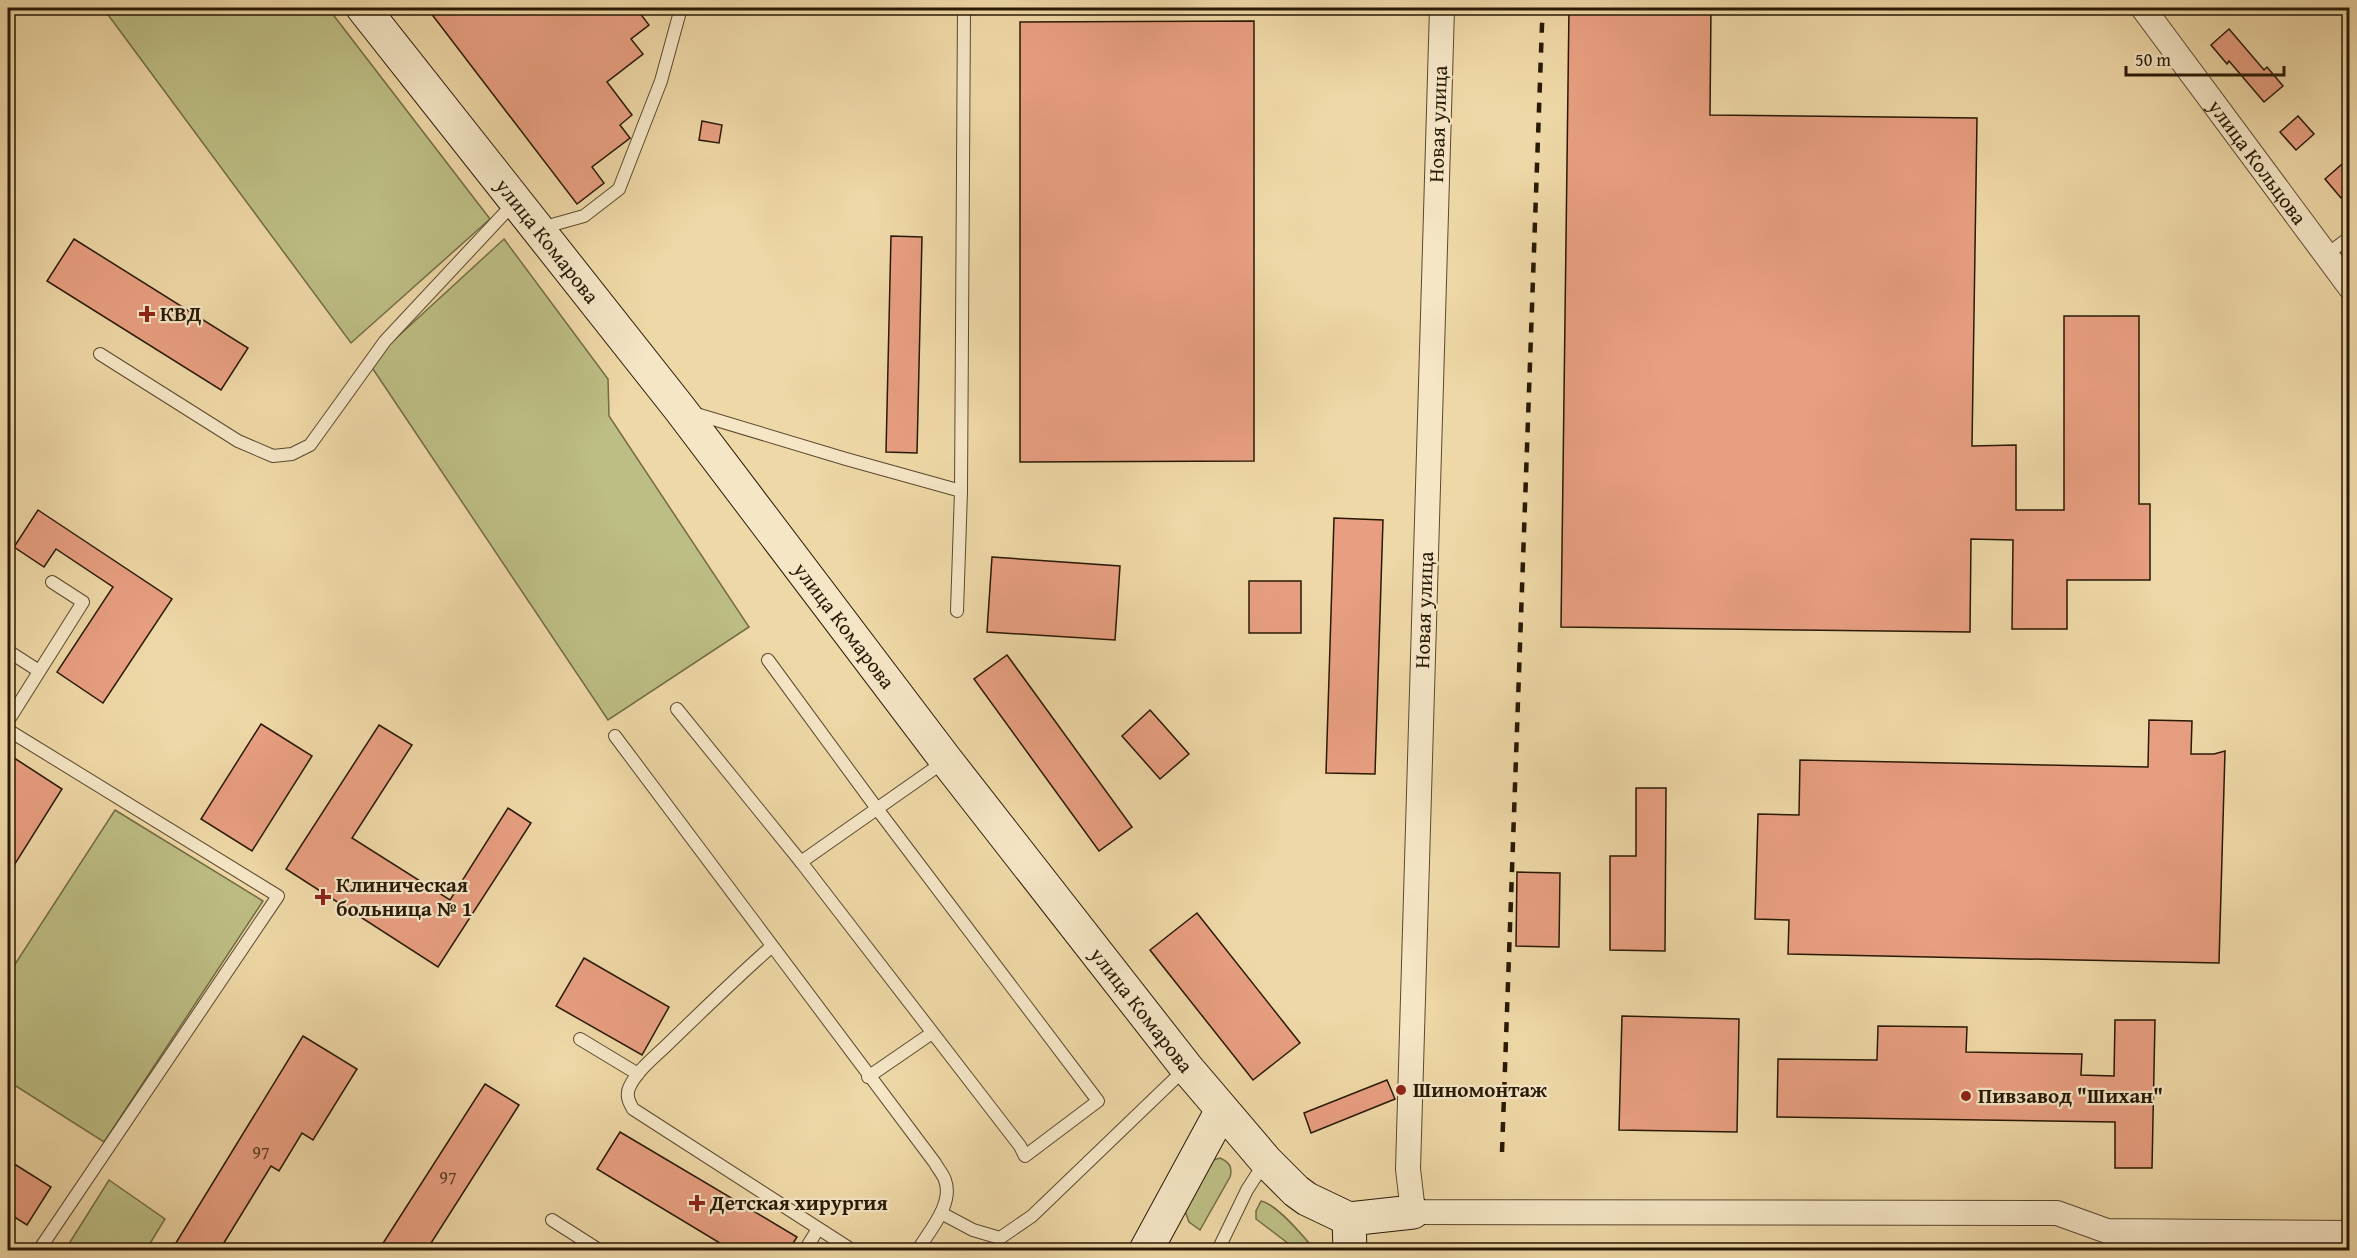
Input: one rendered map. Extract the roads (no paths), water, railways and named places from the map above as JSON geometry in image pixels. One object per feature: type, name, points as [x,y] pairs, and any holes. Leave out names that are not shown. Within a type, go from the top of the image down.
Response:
[{"type":"street","name":"улица Комарова","points":[[363,8],[680,409],[946,760],[1186,1067],[1266,1161],[1296,1191],[1350,1235]]},
{"type":"street","name":"Новая улица","points":[[1413,1212],[1408,1169],[1442,8]]},
{"type":"street","name":"улица Кольцова","points":[[2143,8],[2349,287]]},
{"type":"street","points":[[1146,1251],[1222,1110]]},
{"type":"street","points":[[1350,1235],[1413,1212],[2057,1213],[2107,1231],[2349,1233]]},
{"type":"lane","points":[[537,230],[584,216],[619,189],[662,81],[681,8]]},
{"type":"lane","points":[[957,611],[961,491],[964,8]]},
{"type":"lane","points":[[100,354],[237,441],[273,456],[292,454],[310,445],[385,341],[515,202]]},
{"type":"lane","points":[[2326,255],[2349,237]]},
{"type":"lane","points":[[680,409],[961,491]]},
{"type":"lane","points":[[8,721],[83,602],[52,582]]},
{"type":"lane","points":[[8,651],[39,671]]},
{"type":"lane","points":[[677,709],[801,862],[1020,1146],[1025,1156],[1098,1101],[768,660]]},
{"type":"lane","points":[[8,730],[278,896],[39,1251]]},
{"type":"lane","points":[[615,736],[868,1077],[935,1163],[945,1180],[947,1196],[941,1213],[918,1251]]},
{"type":"lane","points":[[801,862],[946,760]]},
{"type":"lane","points":[[771,947],[722,991],[638,1074],[629,1089],[627,1099],[633,1109],[852,1251]]},
{"type":"lane","points":[[868,1077],[932,1033]]},
{"type":"lane","points":[[580,1039],[638,1074]]},
{"type":"lane","points":[[941,1213],[973,1230],[1000,1238],[1032,1216],[1186,1067]]},
{"type":"lane","points":[[1218,1251],[1247,1191],[1266,1161]]},
{"type":"lane","points":[[552,1220],[598,1251]]},
{"type":"lane","points":[[805,1251],[818,1228]]},
{"type":"railway","points":[[1502,1152],[1544,8]]},
{"type":"place","name":"КВД","points":[[147,314]]},
{"type":"place","name":"Клиническая больница № 1","points":[[323,897]]},
{"type":"place","name":"Шиномонтаж","points":[[1401,1090]]},
{"type":"place","name":"Пивзавод \"Шихан\"","points":[[1966,1096]]},
{"type":"place","name":"Детская хирургия","points":[[697,1203]]}]
